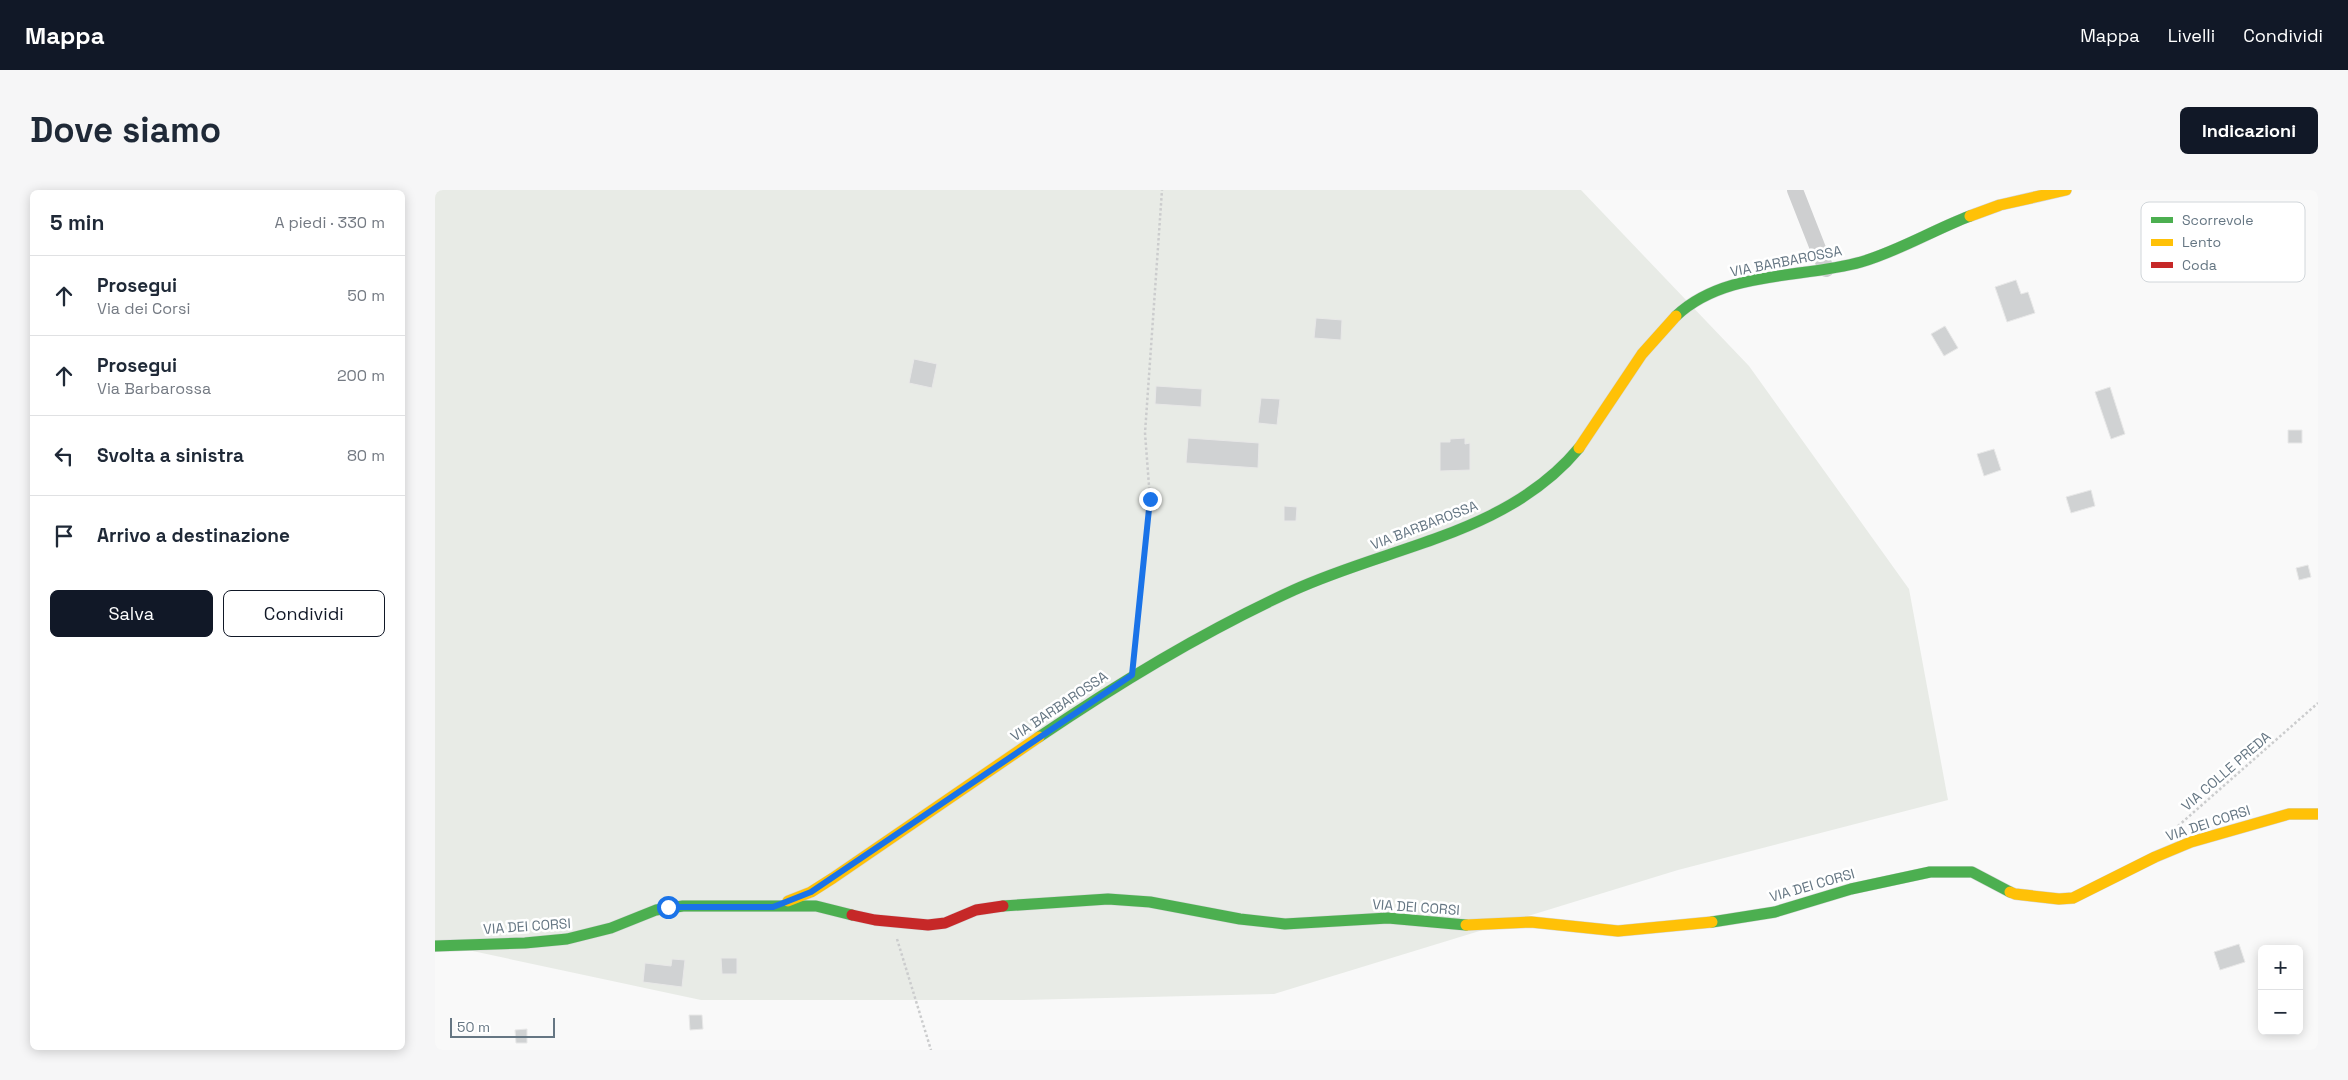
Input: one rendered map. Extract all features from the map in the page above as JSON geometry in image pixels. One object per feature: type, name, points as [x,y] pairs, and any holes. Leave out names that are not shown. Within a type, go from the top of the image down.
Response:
[{"type":"street","points":[[1795,190],[1826,269]]},
{"type":"street","name":"VIA BARBAROSSA","points":[[773,907],[811,892],[833,878],[1132,675],[1291,592],[1339,572],[1451,533],[1509,505],[1541,484],[1576,452],[1593,431],[1637,361],[1662,329],[1682,310],[1702,297],[1727,287],[1826,269],[1877,256],[1989,208],[2066,190]]},
{"type":"street","name":"VIA DEI CORSI","points":[[435,946],[525,944],[567,939],[611,928],[656,910],[673,907],[816,906],[892,922],[934,925],[945,923],[970,911],[1000,906],[1108,899],[1151,902],[1240,919],[1285,924],[1388,918],[1475,926],[1524,922],[1609,930],[1647,929],[1718,922],[1775,912],[1851,888],[1930,872],[1971,872],[2015,894],[2066,899],[2079,896],[2155,857],[2196,840],[2289,814],[2318,814]]},
{"type":"path","points":[[1132,675],[1150,499],[1145,433],[1162,190]]},
{"type":"path","name":"VIA COLLE PREDA","points":[[2173,831],[2318,703]]},
{"type":"path","points":[[892,922],[931,1050]]},
{"type":"shaded area","points":[[435,190],[1581,190],[1749,366],[1909,589],[1948,800],[1678,870],[1274,994],[1023,1000],[701,1000],[435,943]]},
{"type":"building","points":[[2016,280],[2021,294],[2028,292],[2035,313],[2007,322],[1995,287]]},
{"type":"building","points":[[1316,318],[1342,320],[1341,340],[1314,338]]},
{"type":"building","points":[[1945,326],[1958,348],[1944,356],[1931,334]]},
{"type":"building","points":[[914,359],[937,364],[932,388],[909,383]]},
{"type":"building","points":[[1156,386],[1202,389],[1201,407],[1155,404]]},
{"type":"building","points":[[2110,387],[2125,434],[2111,439],[2095,392]]},
{"type":"building","points":[[1261,398],[1280,399],[1277,425],[1258,423]]},
{"type":"building","points":[[2288,430],[2302,430],[2302,443],[2288,443]]},
{"type":"building","points":[[1188,438],[1259,443],[1258,468],[1186,463]]},
{"type":"building","points":[[1465,438],[1465,444],[1470,443],[1470,470],[1440,471],[1440,442],[1450,442],[1450,439]]},
{"type":"building","points":[[1994,449],[2001,470],[1984,476],[1977,454]]},
{"type":"building","points":[[2091,490],[2095,506],[2071,513],[2066,497]]},
{"type":"building","points":[[1284,506],[1297,507],[1296,521],[1284,521]]},
{"type":"building","points":[[2308,565],[2311,577],[2299,580],[2296,568]]},
{"type":"building","points":[[2239,944],[2245,962],[2220,970],[2214,952]]},
{"type":"building","points":[[721,958],[737,958],[737,974],[722,974]]},
{"type":"building","points":[[672,959],[685,960],[682,987],[643,982],[645,963],[671,966]]},
{"type":"building","points":[[689,1015],[702,1015],[703,1029],[690,1030]]},
{"type":"building","points":[[527,1029],[527,1043],[516,1043],[515,1030]]},
{"type":"traffic: fast","points":[[1676,316],[1696,301],[1740,283],[1861,262],[1889,252],[1970,216]]},
{"type":"traffic: fast","points":[[1039,737],[1163,658],[1261,606],[1331,575],[1446,535],[1483,519],[1518,500],[1550,477],[1579,448]]},
{"type":"traffic: fast","points":[[1712,922],[1775,912],[1851,889],[1930,872],[1972,872],[2010,892]]},
{"type":"traffic: fast","points":[[1003,906],[1108,899],[1150,902],[1240,919],[1285,924],[1388,918],[1466,925]]},
{"type":"traffic: fast","points":[[435,946],[525,943],[567,939],[611,928],[656,910],[683,906],[816,906],[852,915]]},
{"type":"traffic: slow","points":[[1970,216],[2000,205],[2066,190]]},
{"type":"traffic: slow","points":[[1579,448],[1642,354],[1676,316]]},
{"type":"traffic: slow","points":[[788,901],[811,892],[833,878],[1039,737]]},
{"type":"traffic: slow","points":[[2010,892],[2059,899],[2073,898],[2155,857],[2191,842],[2289,814],[2318,814]]},
{"type":"traffic: slow","points":[[1466,925],[1531,922],[1618,931],[1712,922]]},
{"type":"traffic: jam","points":[[852,915],[875,920],[928,925],[945,923],[976,910],[1003,906]]},
{"type":"route","points":[[668,907],[773,907],[811,892],[1132,675],[1150,499]]}]
